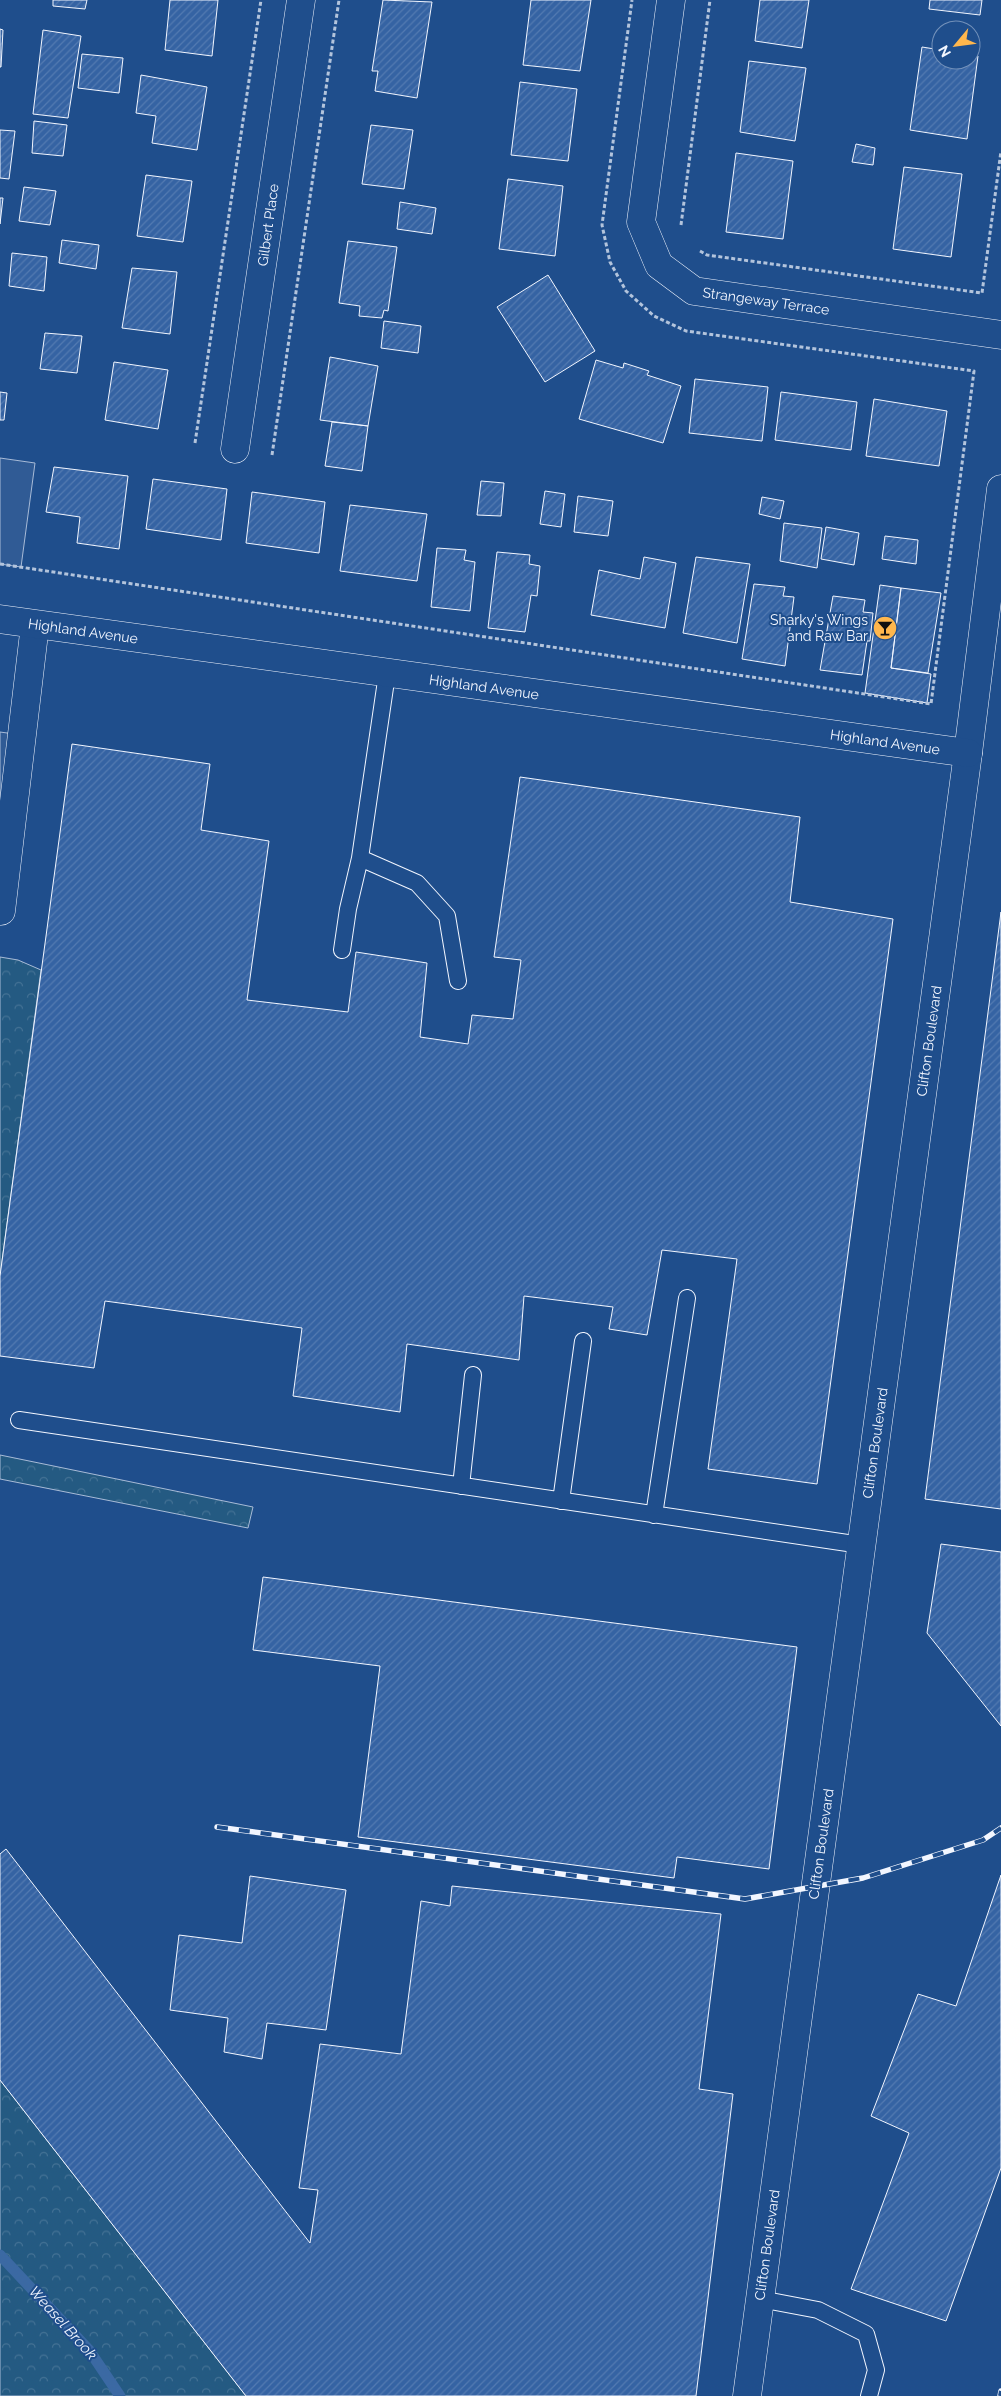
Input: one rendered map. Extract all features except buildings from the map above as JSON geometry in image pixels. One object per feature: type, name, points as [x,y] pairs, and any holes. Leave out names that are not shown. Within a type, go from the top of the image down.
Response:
[{"type":"street","name":"Gilbert Place","points":[[235,449],[301,0]]},
{"type":"street","name":"Strangeway Terrace","points":[[671,0],[641,222],[659,265],[694,290],[1001,335]]},
{"type":"street","name":"Clifton Boulevard","points":[[747,2396],[968,753],[1001,489]]},
{"type":"street","name":"Highland Avenue","points":[[0,619],[968,753]]},
{"type":"street","points":[[1,911],[35,625]]},
{"type":"lane","points":[[342,950],[348,908],[360,858],[388,674]]},
{"type":"lane","points":[[360,858],[417,883],[446,916],[458,981]]},
{"type":"lane","points":[[654,1515],[687,1298]]},
{"type":"lane","points":[[561,1501],[583,1341]]},
{"type":"lane","points":[[461,1486],[473,1375]]},
{"type":"lane","points":[[19,1420],[861,1545]]},
{"type":"lane","points":[[760,2298],[818,2310],[866,2334],[876,2370],[869,2396]]},
{"type":"path","points":[[195,443],[260,0]]},
{"type":"path","points":[[272,455],[339,0]]},
{"type":"path","points":[[0,564],[931,704],[974,371],[686,331],[654,316],[626,291],[610,262],[602,225],[632,0]]},
{"type":"path","points":[[683,231],[680,224],[710,0]]},
{"type":"path","points":[[695,248],[707,255],[982,293],[1001,151]]},
{"type":"green space","points":[[0,957],[18,960],[41,970],[0,1276]]},
{"type":"green space","points":[[0,1455],[253,1507],[248,1528],[0,1479]]},
{"type":"green space","points":[[0,2080],[246,2396],[0,2396]]},
{"type":"shaded area","points":[[0,458],[35,463],[21,567],[0,564]]},
{"type":"shaded area","points":[[0,732],[22,735],[0,921]]},
{"type":"waterway","name":"Weasel Brook","points":[[0,2255],[89,2350],[120,2396]]},
{"type":"railway","points":[[217,1827],[745,1899],[863,1878],[983,1840],[1001,1828]]},
{"type":"railway","points":[[1000,2396],[1001,2391]]},
{"type":"place","name":"Sharky's Wings and Raw Bar","points":[[885,628]]}]
